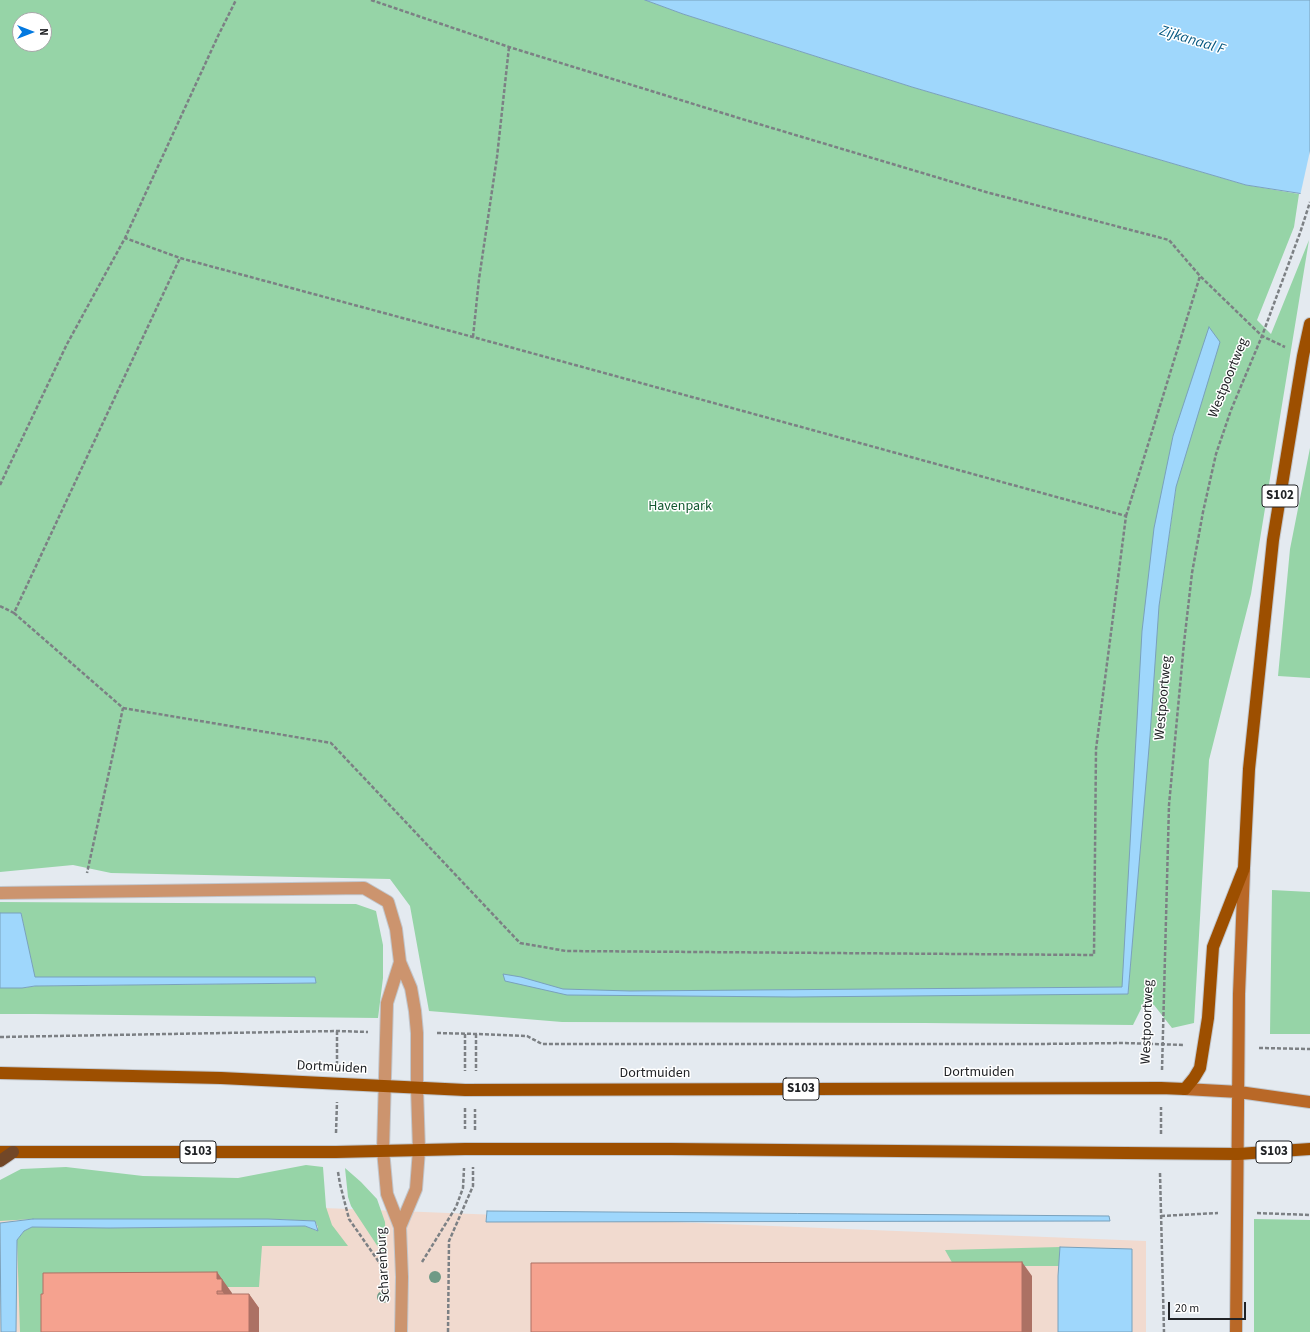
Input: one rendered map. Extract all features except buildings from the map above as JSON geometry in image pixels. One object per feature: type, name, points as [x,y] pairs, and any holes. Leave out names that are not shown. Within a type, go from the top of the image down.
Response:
[{"type":"highway","points":[[0,1161],[13,1152]]},
{"type":"main road","name":"S102","points":[[1236,1332],[1239,1002],[1244,868],[1250,769],[1272,540],[1303,356],[1310,324]]},
{"type":"main road","points":[[1185,1089],[1200,1068],[1208,1018],[1212,947],[1244,868]]},
{"type":"main road","name":"Dortmuiden","points":[[0,1073],[221,1078],[476,1090],[1161,1088],[1239,1092],[1310,1102]]},
{"type":"main road","name":"S103","points":[[0,1152],[328,1152],[474,1149],[671,1149],[1238,1154],[1310,1149]]},
{"type":"street","points":[[0,893],[364,888],[388,902],[396,929],[400,962],[412,988],[417,1033],[419,1150],[416,1189],[400,1227]]},
{"type":"street","name":"Scharenburg","points":[[400,962],[387,1003],[383,1150],[387,1194],[400,1227],[402,1277],[401,1332]]},
{"type":"path","points":[[0,484],[67,344],[125,238],[236,0]]},
{"type":"path","points":[[371,0],[509,47],[742,120],[979,190],[1169,240],[1200,276],[1262,336],[1303,356]]},
{"type":"path","points":[[473,336],[479,279],[497,157],[509,47]]},
{"type":"path","name":"Westpoortweg","points":[[1164,1332],[1160,1154],[1169,805],[1192,573],[1202,512],[1216,454],[1231,410],[1262,336],[1310,202]]},
{"type":"path","points":[[125,238],[180,258],[473,336],[1126,516]]},
{"type":"path","points":[[14,613],[180,258]]},
{"type":"path","points":[[0,606],[14,613],[123,708],[331,743],[520,943],[566,951],[1094,954],[1096,749],[1126,516],[1200,276]]},
{"type":"path","points":[[83,893],[123,708]]},
{"type":"path","points":[[0,1037],[337,1031],[385,1033]]},
{"type":"path","name":"Dortmuiden","points":[[417,1033],[527,1036],[542,1044],[1163,1043]]},
{"type":"path","points":[[448,1332],[449,1241],[473,1186],[476,1034]]},
{"type":"shaded area","points":[[0,1195],[1146,1241],[1146,1332],[0,1332]]},
{"type":"green space","name":"Havenpark","points":[[0,0],[645,0],[683,14],[912,87],[1246,185],[1299,194],[1294,227],[1257,320],[1271,334],[1309,240],[1251,594],[1209,760],[1194,1023],[1172,1028],[1154,1005],[1142,1007],[1133,1025],[562,1022],[429,1011],[410,906],[390,879],[111,873],[73,865],[0,872]],"holes":[[[1173,436],[1176,487],[1158,611],[1128,994],[1133,885]]]},
{"type":"green space","points":[[1310,448],[1310,678],[1278,676],[1290,549]]},
{"type":"green space","points":[[1272,890],[1310,892],[1310,1034],[1270,1034]]},
{"type":"green space","points":[[0,902],[356,904],[376,911],[383,945],[383,978],[378,1018],[0,1014],[0,988],[22,988],[35,986],[316,983],[315,977],[34,977],[21,913],[0,913]]},
{"type":"green space","points":[[306,1165],[323,1167],[326,1207],[332,1225],[348,1246],[262,1246],[259,1287],[52,1287],[51,1332],[20,1332],[17,1240],[24,1231],[32,1227],[109,1228],[305,1226],[317,1231],[318,1227],[315,1221],[268,1219],[33,1219],[0,1221],[0,1180],[21,1169],[66,1167],[143,1176],[238,1178]]},
{"type":"green space","points":[[345,1168],[377,1199],[385,1222],[386,1259],[351,1206],[348,1197]]},
{"type":"green space","points":[[1254,1219],[1310,1220],[1310,1332],[1254,1332]]},
{"type":"green space","points":[[1060,1247],[1059,1266],[954,1266],[945,1250]]},
{"type":"water","name":"Zijkanaal F","points":[[645,0],[1310,0],[1310,195],[1246,185],[912,87],[683,14]]},
{"type":"water","points":[[1209,327],[1220,342],[1176,487],[1159,606],[1150,736],[1128,994],[793,997],[567,995],[505,981],[503,974],[521,977],[563,989],[630,991],[1122,987],[1142,631],[1154,528],[1173,436]]},
{"type":"water","points":[[0,913],[21,913],[35,977],[315,977],[316,983],[35,986],[22,988],[0,988]]},
{"type":"water","points":[[487,1211],[1109,1216],[1110,1221],[486,1222]]},
{"type":"water","points":[[33,1219],[268,1219],[315,1221],[318,1231],[305,1226],[109,1228],[32,1227],[24,1231],[17,1240],[16,1332],[1,1332],[0,1223]]},
{"type":"water","points":[[1060,1247],[1132,1249],[1132,1332],[1058,1332],[1058,1276]]},
{"type":"pier","points":[[1310,151],[1310,197],[1300,196]]}]
